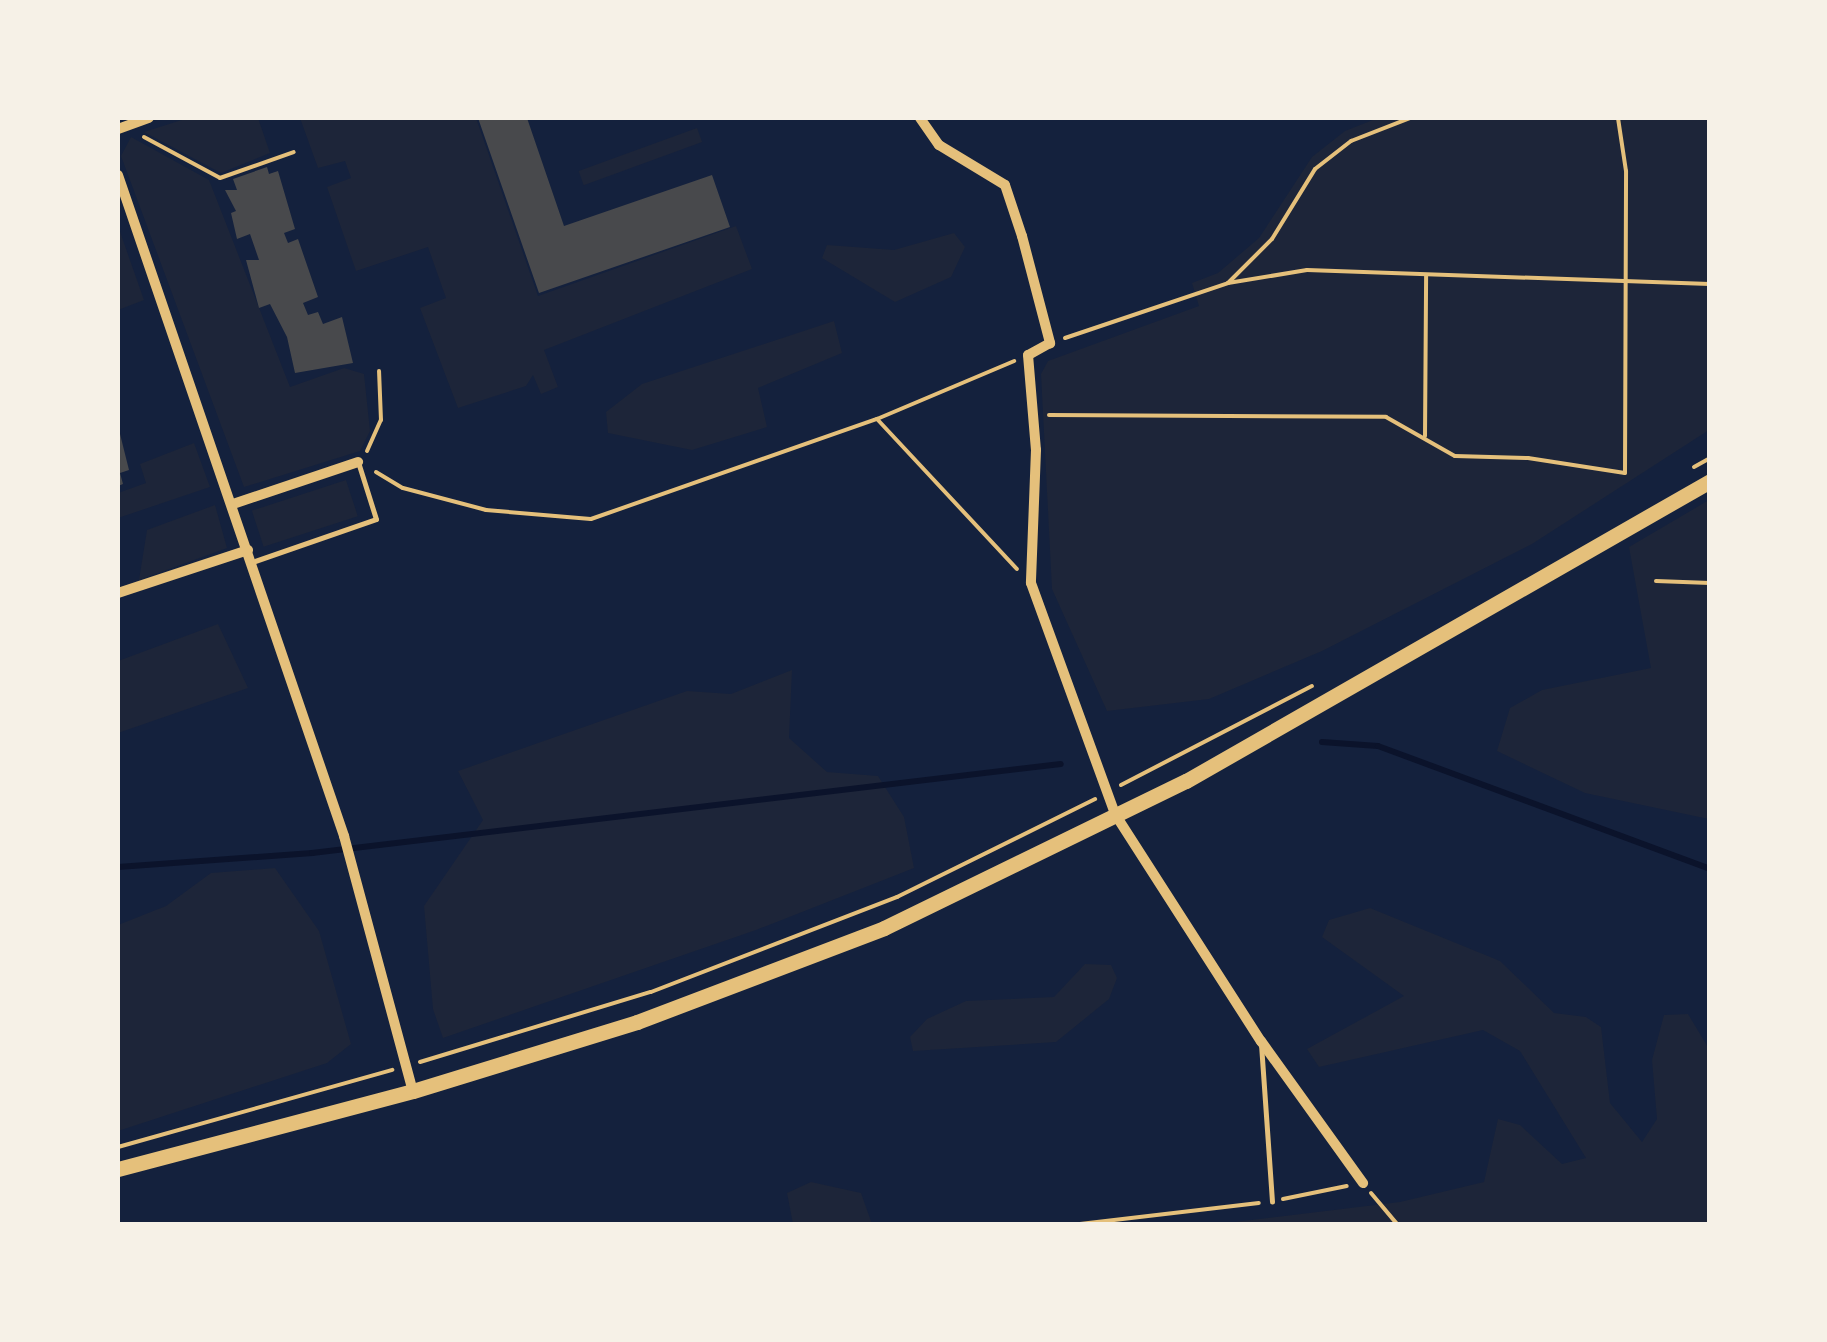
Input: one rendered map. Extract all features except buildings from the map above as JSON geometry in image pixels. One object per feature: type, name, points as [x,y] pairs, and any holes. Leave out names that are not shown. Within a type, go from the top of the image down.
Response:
[{"type":"main road","points":[[118,1169],[413,1091],[782,970],[1011,870],[1186,781],[1710,480]]},
{"type":"street","points":[[118,129],[149,118]]},
{"type":"street","points":[[920,118],[940,145],[1005,185],[1050,344],[1028,355],[1034,416],[1031,584],[1115,814],[1261,1041],[1363,1183]]},
{"type":"street","points":[[118,175],[344,836],[413,1091]]},
{"type":"street","points":[[233,504],[358,462]]},
{"type":"street","points":[[118,593],[250,556]]},
{"type":"lane","points":[[250,556],[376,519],[358,462]]},
{"type":"lane","points":[[1261,1041],[1272,1202]]},
{"type":"path","points":[[1228,284],[1272,239],[1315,169],[1351,141],[1410,118]]},
{"type":"path","points":[[1034,416],[1386,418],[1455,456],[1528,458],[1625,474],[1628,283],[1618,118]]},
{"type":"path","points":[[132,124],[135,132],[220,178],[294,152]]},
{"type":"path","points":[[1050,344],[1228,284],[1307,270],[1710,284]]},
{"type":"path","points":[[1425,437],[1426,276]]},
{"type":"path","points":[[379,371],[382,420],[358,462],[403,488],[486,510],[591,519],[878,419],[1028,355]]},
{"type":"path","points":[[878,419],[1031,584]]},
{"type":"path","points":[[1678,476],[1710,458]]},
{"type":"path","points":[[1656,581],[1710,584]]},
{"type":"path","points":[[118,1147],[651,992],[897,897],[1315,684]]},
{"type":"path","points":[[1080,1224],[1272,1202],[1363,1183],[1396,1224]]},
{"type":"shaded area","points":[[188,118],[258,118],[270,153],[221,173],[144,132]]},
{"type":"shaded area","points":[[300,118],[476,118],[538,296],[736,226],[752,269],[544,350],[558,387],[541,394],[533,375],[526,386],[458,408],[420,308],[446,298],[428,247],[356,271],[327,187],[351,178],[345,161],[318,168]]},
{"type":"shaded area","points":[[1378,118],[1709,118],[1709,430],[1532,544],[1322,651],[1209,699],[1107,711],[1052,589],[1041,374],[1048,361],[1199,306],[1192,283],[1218,273],[1259,238],[1312,157],[1345,131]]},
{"type":"shaded area","points":[[697,128],[702,142],[584,185],[579,171]]},
{"type":"shaded area","points":[[131,137],[209,180],[290,387],[344,368],[364,374],[370,431],[360,451],[244,487],[121,156]]},
{"type":"shaded area","points":[[118,226],[144,300],[118,310]]},
{"type":"shaded area","points":[[954,233],[965,247],[951,277],[895,302],[822,258],[827,245],[894,250]]},
{"type":"shaded area","points":[[834,321],[842,353],[758,388],[767,427],[692,450],[608,433],[606,412],[642,384]]},
{"type":"shaded area","points":[[194,443],[210,487],[118,518],[118,493],[146,483],[140,464]]},
{"type":"shaded area","points":[[346,480],[358,516],[264,547],[252,511]]},
{"type":"shaded area","points":[[1709,500],[1709,819],[1585,793],[1497,751],[1510,708],[1542,690],[1651,668],[1629,547]]},
{"type":"shaded area","points":[[215,505],[227,548],[139,580],[147,530]]},
{"type":"shaded area","points":[[218,624],[248,688],[118,733],[118,661]]},
{"type":"shaded area","points":[[792,670],[789,738],[827,772],[878,776],[904,817],[914,868],[756,930],[443,1038],[433,1009],[424,906],[483,820],[458,771],[687,691],[731,694]]},
{"type":"shaded area","points":[[275,868],[319,931],[351,1044],[327,1063],[118,1131],[118,925],[166,906],[211,873]]},
{"type":"shaded area","points":[[1370,908],[1500,961],[1554,1013],[1586,1017],[1601,1027],[1610,1103],[1642,1142],[1657,1119],[1652,1060],[1664,1015],[1688,1014],[1709,1049],[1709,1224],[1218,1224],[1400,1202],[1484,1182],[1498,1119],[1520,1125],[1562,1164],[1586,1158],[1520,1051],[1483,1030],[1319,1067],[1307,1049],[1404,996],[1322,937],[1329,920]]},
{"type":"shaded area","points":[[1085,964],[1111,965],[1117,978],[1109,999],[1056,1042],[913,1051],[910,1037],[927,1019],[966,1001],[1054,997]]},
{"type":"shaded area","points":[[811,1182],[861,1193],[872,1224],[793,1224],[787,1193]]},
{"type":"waterway","points":[[1322,742],[1378,746],[1710,869]]},
{"type":"waterway","points":[[118,867],[312,853],[1061,764]]}]
